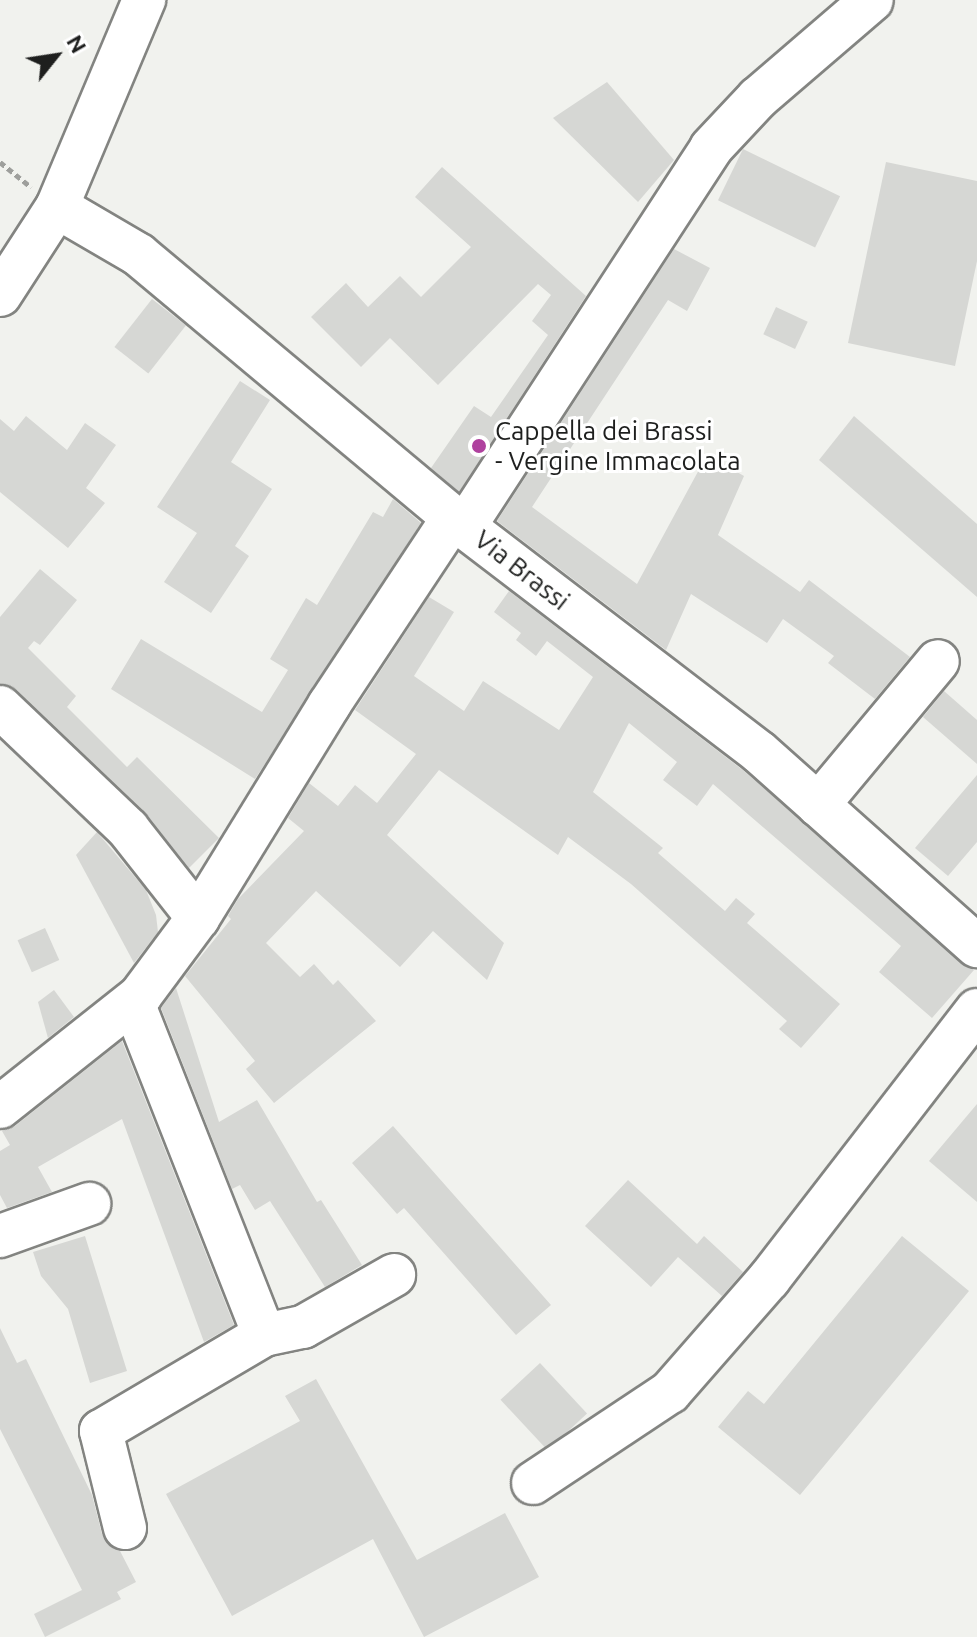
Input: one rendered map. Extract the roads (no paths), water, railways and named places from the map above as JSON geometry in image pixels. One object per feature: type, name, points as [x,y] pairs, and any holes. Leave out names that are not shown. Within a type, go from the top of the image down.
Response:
[{"type":"street","points":[[0,295],[57,207],[144,0]]},
{"type":"street","points":[[0,1107],[133,1003],[198,918],[329,705],[459,522],[711,148],[758,98],[872,0]]},
{"type":"street","name":"Via Brassi","points":[[57,207],[139,255],[459,522],[759,752],[977,946]]},
{"type":"street","points":[[818,805],[938,661]]},
{"type":"street","points":[[0,707],[128,829],[198,918]]},
{"type":"street","points":[[133,1003],[264,1335]]},
{"type":"street","points":[[533,1483],[670,1392],[769,1279],[977,1010]]},
{"type":"street","points":[[0,1236],[89,1204]]},
{"type":"street","points":[[125,1528],[101,1431],[264,1335],[303,1327],[394,1275]]},
{"type":"place","name":"Cappella dei Brassi - Vergine Immacolata","points":[[479,446]]}]
